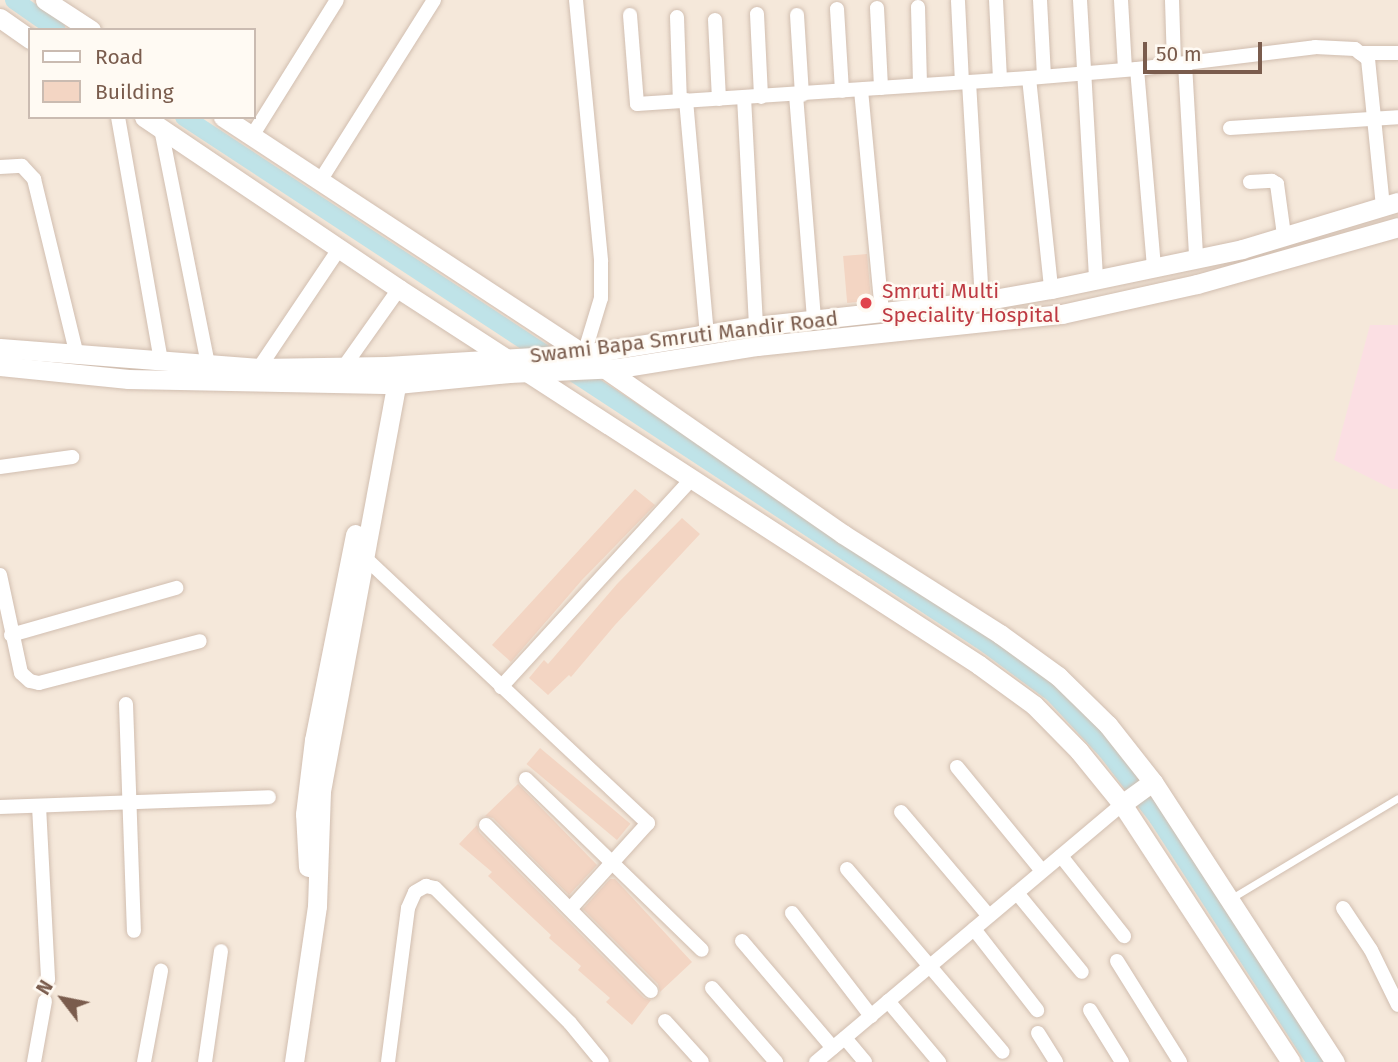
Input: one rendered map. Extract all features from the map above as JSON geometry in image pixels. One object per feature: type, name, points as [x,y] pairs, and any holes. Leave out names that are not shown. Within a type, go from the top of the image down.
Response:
[{"type":"street","points":[[46,0],[87,28]]},
{"type":"street","points":[[252,136],[337,0]]},
{"type":"street","points":[[320,181],[434,0]]},
{"type":"street","points":[[576,0],[601,262],[601,298],[584,354]]},
{"type":"street","points":[[996,0],[1000,80]]},
{"type":"street","points":[[1040,0],[1036,77],[1051,289]]},
{"type":"street","points":[[1080,0],[1096,279]]},
{"type":"street","points":[[1121,0],[1154,267]]},
{"type":"street","points":[[1172,0],[1196,256]]},
{"type":"street","points":[[957,1],[966,82],[982,301]]},
{"type":"street","points":[[918,7],[920,85]]},
{"type":"street","points":[[877,8],[881,88]]},
{"type":"street","points":[[837,9],[842,91]]},
{"type":"street","points":[[757,14],[761,97]]},
{"type":"street","points":[[630,15],[637,104],[1036,77],[1179,64],[1315,47],[1355,49],[1368,59],[1375,118],[1391,204]]},
{"type":"street","points":[[797,15],[799,95],[814,319]]},
{"type":"street","points":[[677,17],[707,334]]},
{"type":"street","points":[[0,18],[28,38]]},
{"type":"street","points":[[715,20],[719,99]]},
{"type":"street","points":[[1360,53],[1398,53]]},
{"type":"street","points":[[861,90],[882,312]]},
{"type":"street","points":[[744,97],[755,326]]},
{"type":"street","points":[[1230,128],[1398,117]]},
{"type":"street","points":[[118,119],[161,362]]},
{"type":"street","points":[[147,119],[690,481],[979,665],[1034,705],[1079,751],[1122,804],[1290,1062]]},
{"type":"street","points":[[226,119],[584,354],[843,534],[1000,634],[1058,676],[1108,725],[1152,783],[1335,1062]]},
{"type":"street","points":[[161,129],[208,364]]},
{"type":"street","points":[[0,167],[22,166],[34,178],[78,356]]},
{"type":"street","points":[[1250,182],[1272,181],[1278,184],[1284,235]]},
{"type":"street","name":"Swami Bapa Smruti Mandir Road","points":[[0,348],[259,368],[343,368],[391,375],[507,359],[584,354],[755,326],[982,301],[1051,289],[1196,256],[1242,249],[1391,204]]},
{"type":"street","points":[[0,366],[128,379],[528,373],[605,369],[757,346],[1062,314],[1197,284],[1398,228]]},
{"type":"street","points":[[259,368],[339,249]]},
{"type":"street","points":[[343,368],[399,289]]},
{"type":"street","points":[[282,1062],[358,552],[391,375]]},
{"type":"street","points":[[0,467],[72,457]]},
{"type":"street","points":[[501,687],[690,481]]},
{"type":"street","points":[[358,552],[648,823],[615,863],[570,909]]},
{"type":"street","points":[[0,575],[21,674],[30,681],[39,683],[201,641]]},
{"type":"street","points":[[11,635],[176,588]]},
{"type":"street","points":[[126,704],[132,803],[134,931]]},
{"type":"street","points":[[957,767],[1042,871]]},
{"type":"street","points":[[526,779],[702,950]]},
{"type":"street","points":[[816,1062],[1122,804],[1152,783]]},
{"type":"street","points":[[0,807],[269,797]]},
{"type":"street","points":[[39,806],[48,980]]},
{"type":"street","points":[[901,812],[989,916]]},
{"type":"street","points":[[486,825],[651,991]]},
{"type":"street","points":[[1060,856],[1124,936]]},
{"type":"street","points":[[294,1062],[317,906],[313,865]]},
{"type":"street","points":[[847,869],[1003,1052]]},
{"type":"street","points":[[388,1062],[408,908],[415,892],[426,886],[435,888],[570,1023],[599,1061]]},
{"type":"street","points":[[1017,893],[1082,972]]},
{"type":"street","points":[[1343,908],[1371,950],[1398,1005]]},
{"type":"street","points":[[792,913],[871,1016]]},
{"type":"street","points":[[974,929],[1037,1010]]},
{"type":"street","points":[[742,941],[833,1048]]},
{"type":"street","points":[[205,1062],[221,951]]},
{"type":"street","points":[[1117,961],[1180,1062]]},
{"type":"street","points":[[144,1062],[161,971]]},
{"type":"street","points":[[712,988],[776,1062]]},
{"type":"street","points":[[34,1062],[45,1000]]},
{"type":"street","points":[[888,1001],[939,1062]]},
{"type":"street","points":[[1090,1010],[1122,1062]]},
{"type":"street","points":[[665,1021],[702,1062]]},
{"type":"street","points":[[1038,1032],[1056,1062]]},
{"type":"street","points":[[845,1038],[865,1062]]},
{"type":"lane","points":[[1229,900],[1398,798]]},
{"type":"shaded area","points":[[0,0],[1398,0],[1398,1062],[0,1062]]},
{"type":"shaded area","points":[[1370,325],[1398,325],[1398,489],[1392,489],[1334,460]]},
{"type":"building","points":[[867,254],[871,301],[847,303],[843,256]]},
{"type":"building","points":[[635,489],[655,505],[582,580],[511,662],[492,645]]},
{"type":"building","points":[[682,518],[700,534],[615,625],[571,677],[569,675],[548,695],[529,678],[544,660],[548,664],[617,584]]},
{"type":"building","points":[[540,748],[630,824],[617,840],[527,764]]},
{"type":"building","points":[[518,784],[597,865],[569,895],[493,818],[485,816]]},
{"type":"building","points":[[477,825],[479,832],[644,998],[651,1000],[632,1025],[606,1002],[610,998],[578,970],[581,966],[549,938],[551,935],[488,876],[492,872],[459,844]]},
{"type":"building","points":[[610,879],[615,879],[692,962],[660,992],[658,984],[583,909]]},
{"type":"waterway","points":[[14,0],[54,28]]},
{"type":"waterway","points":[[187,119],[988,645],[1054,694],[1107,751],[1158,818],[1316,1062]]},
{"type":"place","name":"Smruti Multi Speciality Hospital","points":[[866,303]]}]
